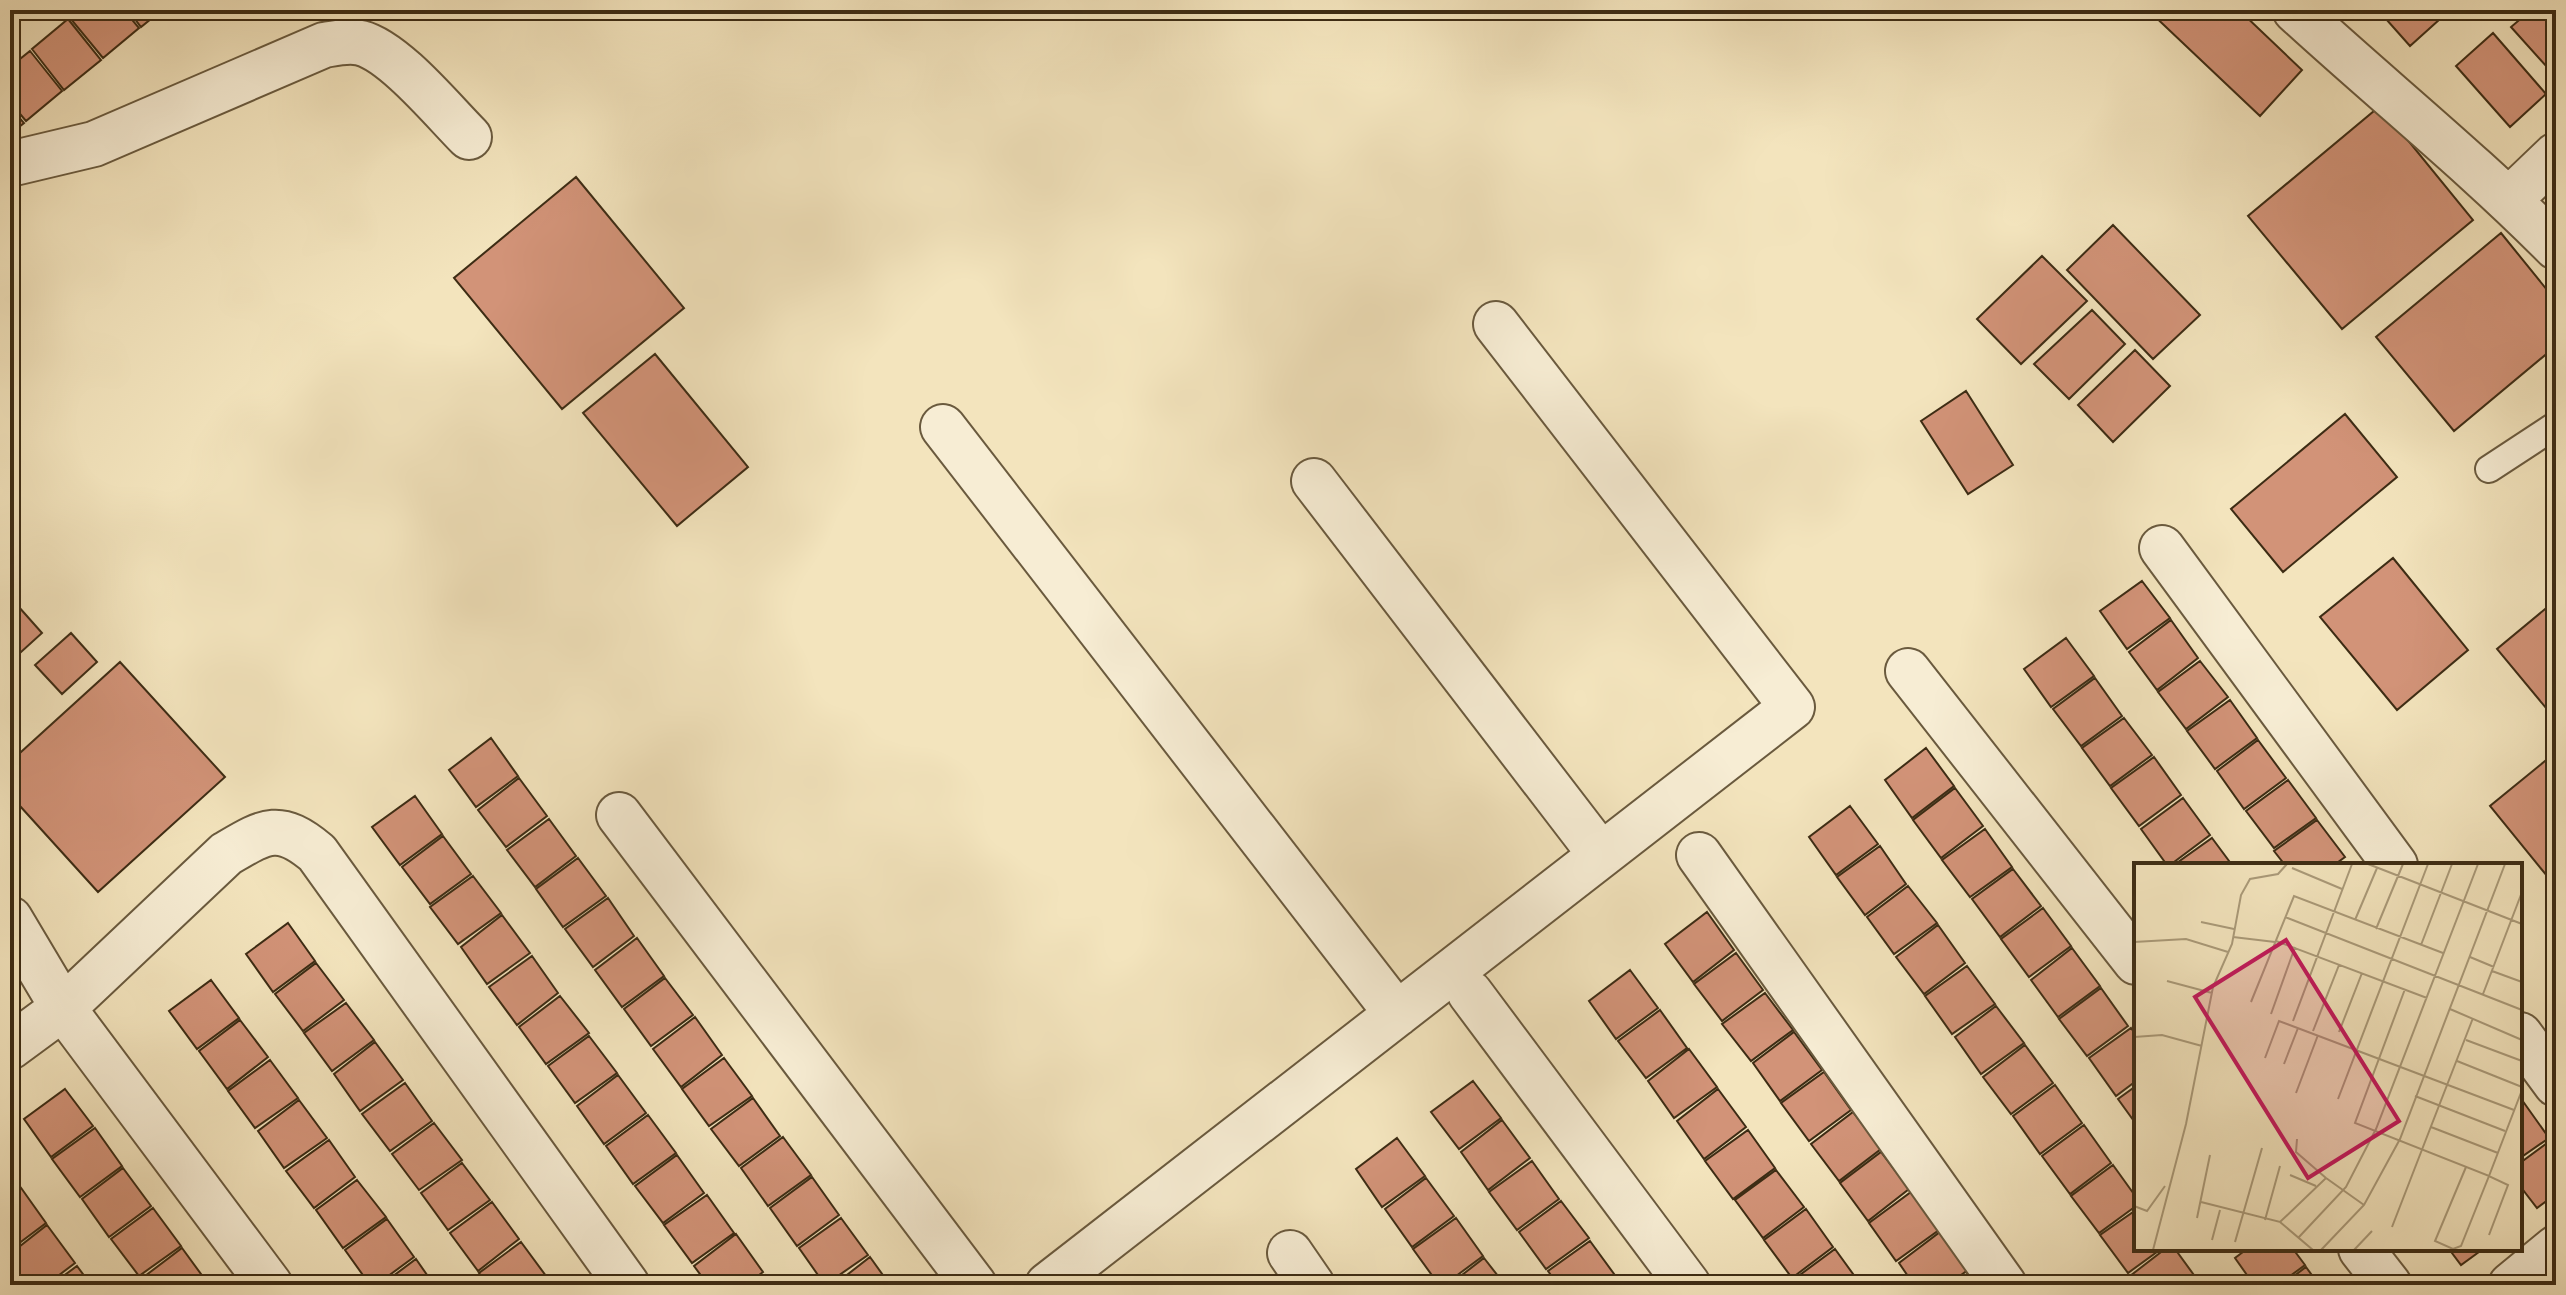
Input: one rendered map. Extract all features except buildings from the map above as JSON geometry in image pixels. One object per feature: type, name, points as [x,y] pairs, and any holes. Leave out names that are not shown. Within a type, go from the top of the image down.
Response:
[{"type":"street","points":[[2295,10],[2509,200],[2556,247]]},
{"type":"street","points":[[10,164],[94,144],[324,45],[343,42],[367,45],[390,58],[469,137]]},
{"type":"street","points":[[2509,200],[2556,155]]},
{"type":"street","points":[[1048,1285],[1792,707],[1496,324]]},
{"type":"street","points":[[943,427],[1397,1014]]},
{"type":"street","points":[[1314,481],[1601,855]]},
{"type":"street","points":[[2162,548],[2394,863]]},
{"type":"street","points":[[1908,671],[2134,959]]},
{"type":"street","points":[[619,815],[974,1285]]},
{"type":"street","points":[[10,1047],[63,1008],[226,854],[256,836],[281,831],[301,839],[317,853],[627,1285]]},
{"type":"street","points":[[1699,855],[2004,1285]]},
{"type":"street","points":[[10,919],[63,1008],[270,1285]]},
{"type":"street","points":[[1470,993],[1688,1285]]},
{"type":"street","points":[[2522,1038],[2556,1084]]},
{"type":"street","points":[[2511,1285],[2556,1248]]},
{"type":"street","points":[[2363,1251],[2389,1285]]},
{"type":"lane","points":[[2489,469],[2556,425]]}]
